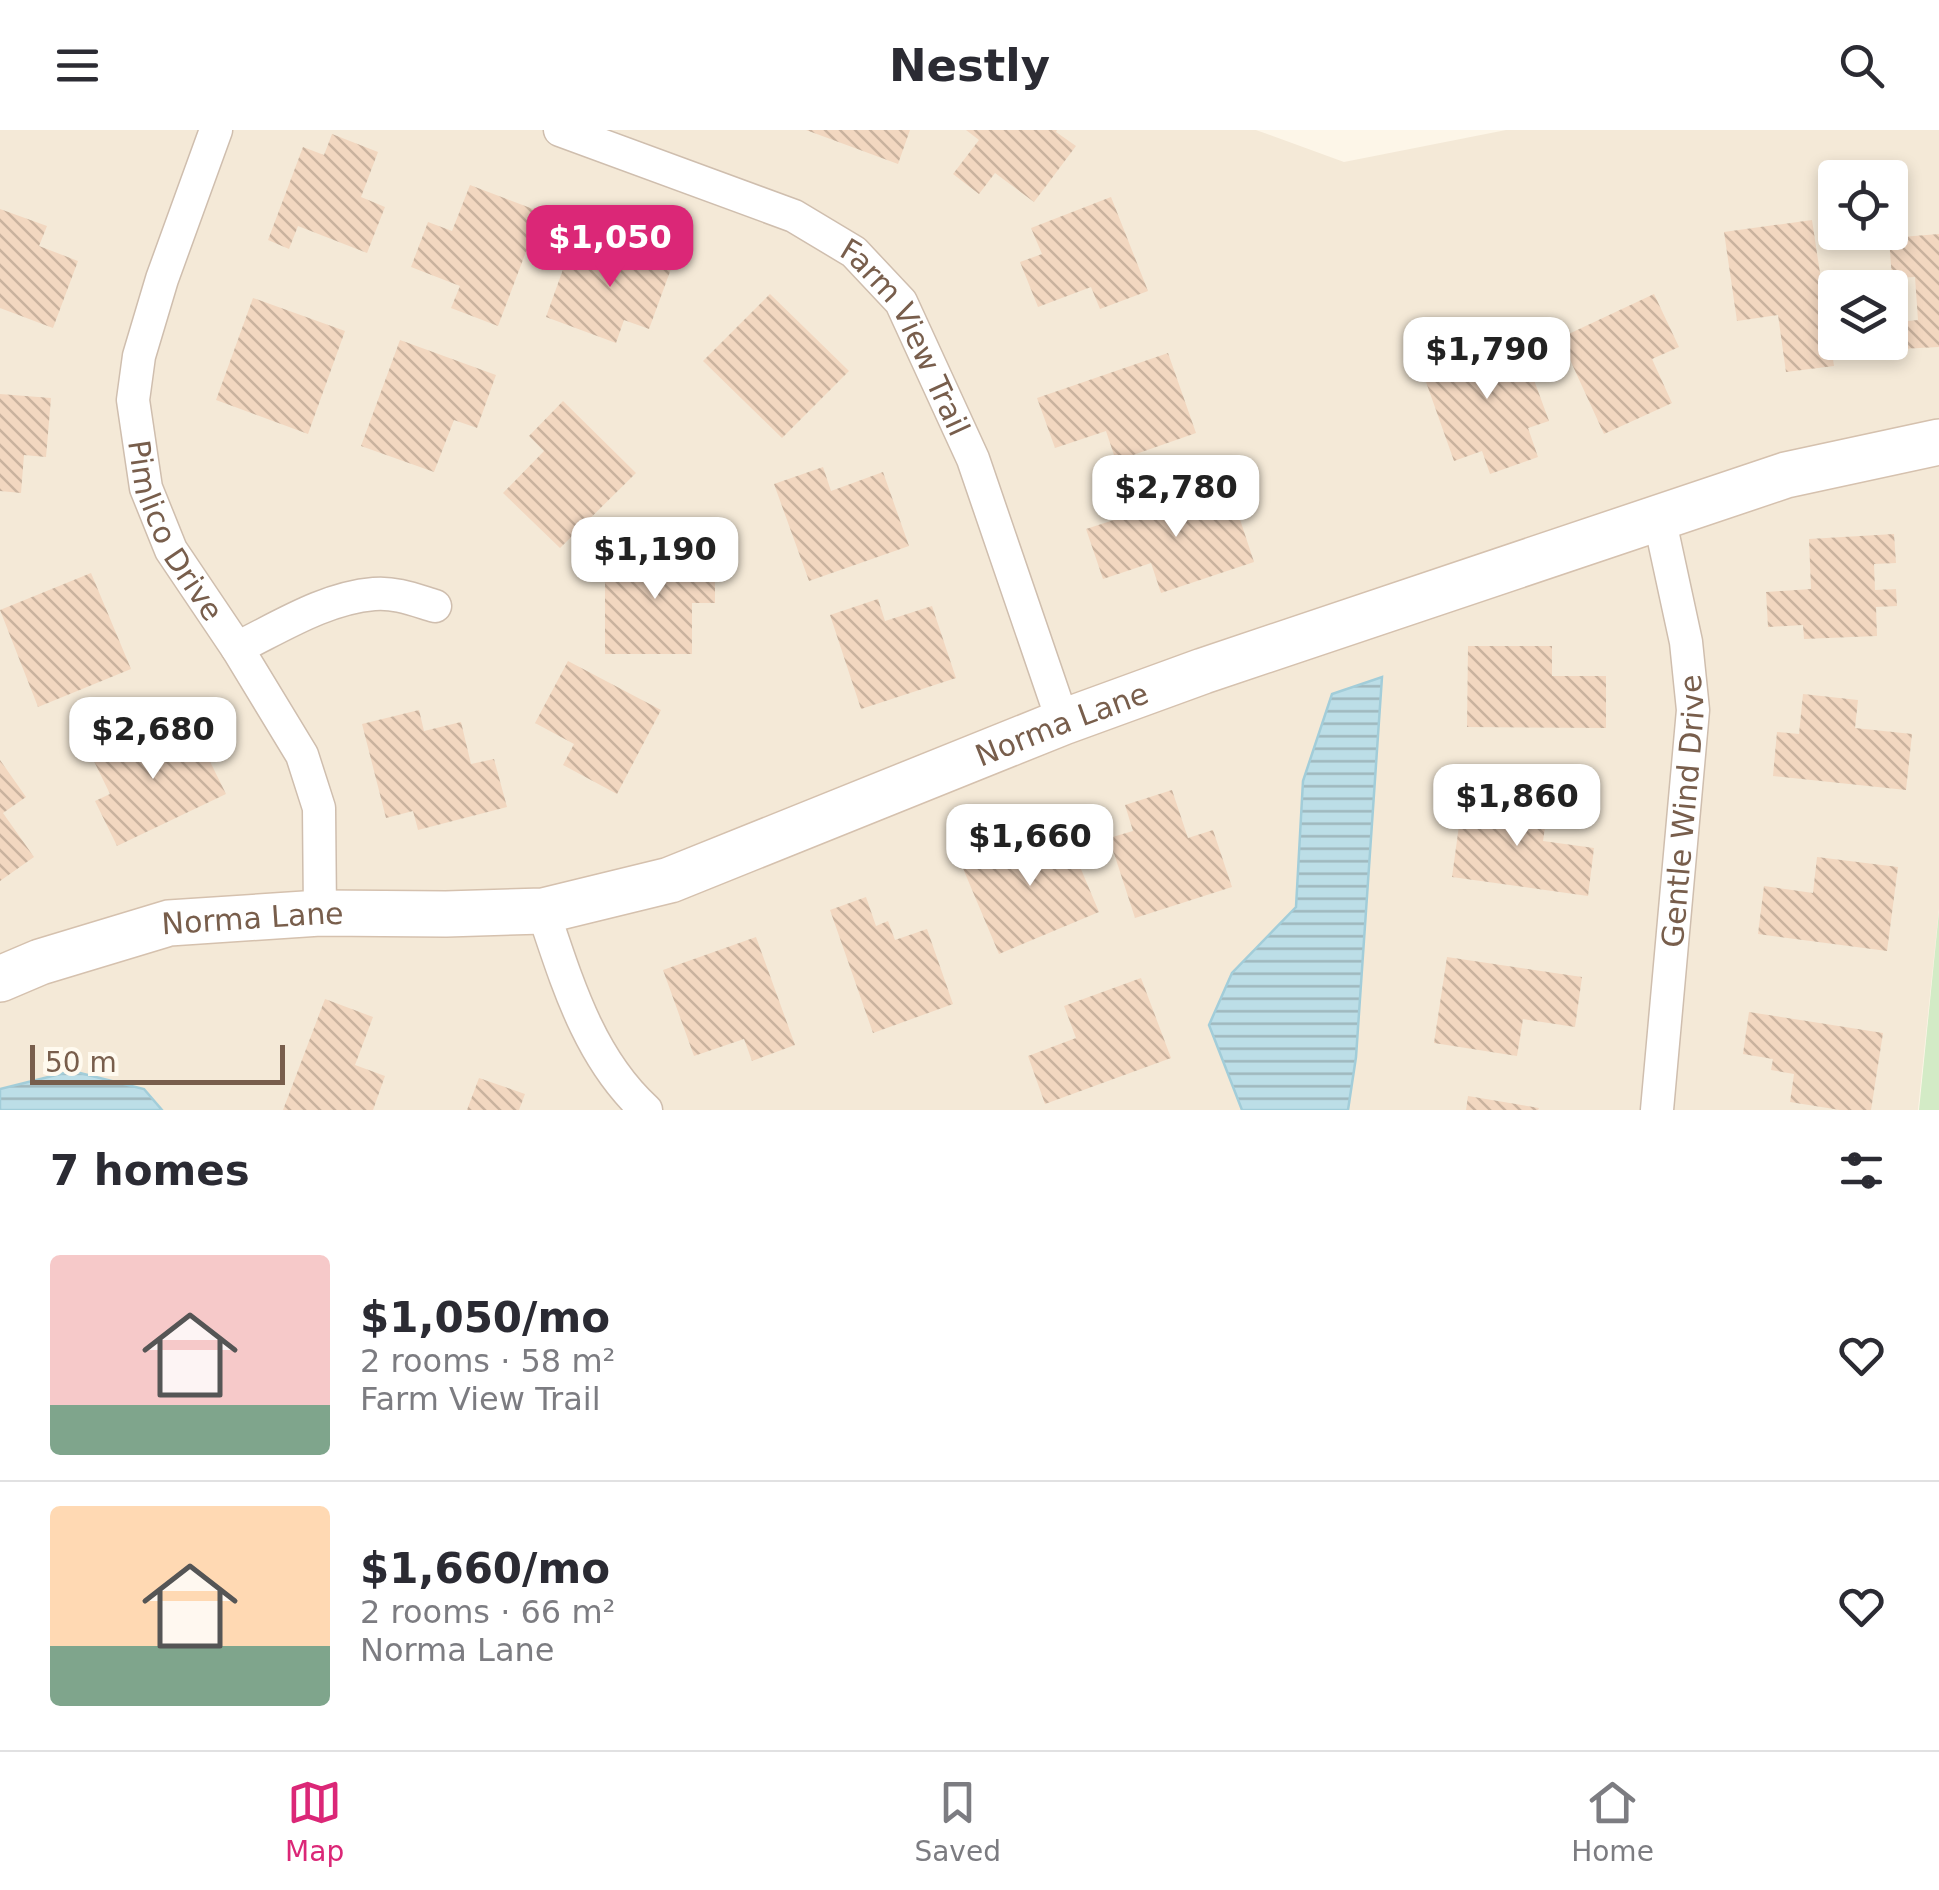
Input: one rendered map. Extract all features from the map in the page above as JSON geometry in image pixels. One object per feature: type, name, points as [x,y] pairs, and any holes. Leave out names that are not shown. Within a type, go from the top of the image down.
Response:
[{"type":"street","name":"Pimlico Drive","points":[[216,130],[162,279],[139,356],[133,400],[146,488],[171,550],[302,755],[319,808],[320,912]]},
{"type":"street","name":"Farm View Trail","points":[[560,130],[794,216],[854,252],[902,302],[972,459],[1063,722]]},
{"type":"street","name":"Norma Lane","points":[[0,979],[40,962],[169,923],[320,912],[543,911],[670,880],[1063,722],[1203,671],[1786,475],[1939,442]]},
{"type":"street","name":"Gentle Wind Drive","points":[[1657,1110],[1693,710],[1686,642],[1659,517]]},
{"type":"street","points":[[237,648],[343,599],[376,593],[435,606]]},
{"type":"street","points":[[543,911],[576,1009],[623,1089],[646,1110]]},
{"type":"shaded area","points":[[0,130],[1256,130],[1344,162],[1506,130],[1939,130],[1939,909],[1918,1110],[0,1110]]},
{"type":"green space","points":[[1939,912],[1939,1110],[1919,1110]]},
{"type":"water","points":[[1382,677],[1356,1057],[1348,1110],[1242,1110],[1209,1025],[1232,973],[1296,907],[1303,781],[1332,694]]},
{"type":"water","points":[[72,1071],[144,1089],[162,1110],[0,1110],[0,1089]]},
{"type":"building","points":[[806,130],[910,130],[898,164]]},
{"type":"building","points":[[966,130],[1057,130],[1076,146],[1034,202],[995,173],[979,194],[953,174],[979,140]]},
{"type":"building","points":[[332,134],[378,152],[361,197],[385,207],[367,253],[298,226],[289,249],[268,240],[303,147],[324,155]]},
{"type":"building","points":[[470,185],[541,212],[498,326],[451,308],[460,286],[411,267],[428,222],[452,231]]},
{"type":"building","points":[[1111,197],[1148,291],[1100,309],[1091,287],[1038,307],[1020,262],[1042,254],[1031,228]]},
{"type":"building","points":[[0,209],[47,226],[39,246],[78,261],[53,328],[0,308]]},
{"type":"building","points":[[1812,220],[1820,270],[1818,360],[1833,360],[1834,366],[1786,372],[1778,315],[1737,321],[1724,232]]},
{"type":"building","points":[[1939,234],[1939,347],[1908,349],[1908,321],[1918,320],[1915,277],[1908,277],[1908,270],[1891,270],[1890,250],[1908,250],[1908,236]]},
{"type":"building","points":[[625,240],[675,258],[649,329],[624,320],[616,343],[546,317],[572,244],[618,261]]},
{"type":"building","points":[[770,294],[849,371],[782,438],[703,361]]},
{"type":"building","points":[[1654,294],[1679,347],[1652,359],[1672,403],[1604,434],[1560,338]]},
{"type":"building","points":[[253,298],[345,331],[308,434],[216,400]]},
{"type":"building","points":[[1516,331],[1549,421],[1528,428],[1538,457],[1490,474],[1482,451],[1454,461],[1420,365]]},
{"type":"building","points":[[400,340],[496,375],[477,428],[454,420],[434,472],[361,446]]},
{"type":"building","points":[[1168,353],[1196,433],[1116,461],[1106,431],[1055,448],[1037,398]]},
{"type":"building","points":[[0,394],[51,398],[46,457],[24,455],[21,493],[0,491]]},
{"type":"building","points":[[563,401],[636,473],[560,548],[503,493],[544,451],[529,436]]},
{"type":"building","points":[[823,467],[831,491],[883,472],[909,546],[809,581],[774,484]]},
{"type":"building","points":[[1228,483],[1254,562],[1161,593],[1151,563],[1103,579],[1086,529]]},
{"type":"building","points":[[1894,534],[1896,563],[1874,564],[1875,590],[1896,589],[1897,606],[1876,607],[1877,636],[1804,639],[1803,625],[1768,627],[1766,592],[1811,589],[1809,539]]},
{"type":"building","points":[[605,556],[715,556],[715,603],[692,603],[692,654],[605,654]]},
{"type":"building","points":[[91,573],[131,669],[38,707],[0,610]]},
{"type":"building","points":[[878,599],[885,621],[932,606],[956,678],[861,709],[830,615]]},
{"type":"building","points":[[1468,646],[1552,646],[1552,676],[1606,676],[1606,728],[1467,727]]},
{"type":"building","points":[[568,661],[661,710],[617,794],[563,765],[574,744],[535,723]]},
{"type":"building","points":[[1803,694],[1858,700],[1855,728],[1912,734],[1906,790],[1773,776],[1777,732],[1799,734]]},
{"type":"building","points":[[419,710],[424,731],[461,722],[471,764],[494,759],[507,807],[418,830],[413,811],[386,818],[362,724]]},
{"type":"building","points":[[192,725],[226,794],[117,846],[95,801],[110,794],[88,749],[131,729],[141,750]]},
{"type":"building","points":[[0,760],[26,797],[3,813],[34,857],[0,881]]},
{"type":"building","points":[[1172,790],[1188,838],[1213,830],[1232,887],[1135,918],[1109,838],[1133,831],[1125,805]]},
{"type":"building","points":[[1463,796],[1548,807],[1543,841],[1594,848],[1588,896],[1452,877]]},
{"type":"building","points":[[1062,824],[1099,912],[999,954],[962,866]]},
{"type":"building","points":[[1817,857],[1898,867],[1887,951],[1758,934],[1764,886],[1813,893]]},
{"type":"building","points":[[866,897],[876,926],[888,921],[895,940],[927,929],[953,1004],[873,1033],[830,910]]},
{"type":"building","points":[[756,937],[795,1045],[752,1061],[744,1039],[694,1056],[663,970]]},
{"type":"building","points":[[1447,957],[1582,977],[1575,1027],[1523,1019],[1517,1056],[1434,1043]]},
{"type":"building","points":[[1141,978],[1171,1058],[1045,1104],[1028,1056],[1076,1038],[1064,1006]]},
{"type":"building","points":[[325,999],[373,1017],[355,1065],[385,1076],[373,1110],[283,1110]]},
{"type":"building","points":[[1749,1012],[1883,1033],[1871,1110],[1840,1110],[1790,1102],[1794,1074],[1771,1070],[1773,1059],[1743,1054]]},
{"type":"building","points":[[479,1078],[525,1094],[519,1110],[467,1110]]},
{"type":"building","points":[[1468,1096],[1539,1108],[1466,1110]]}]
